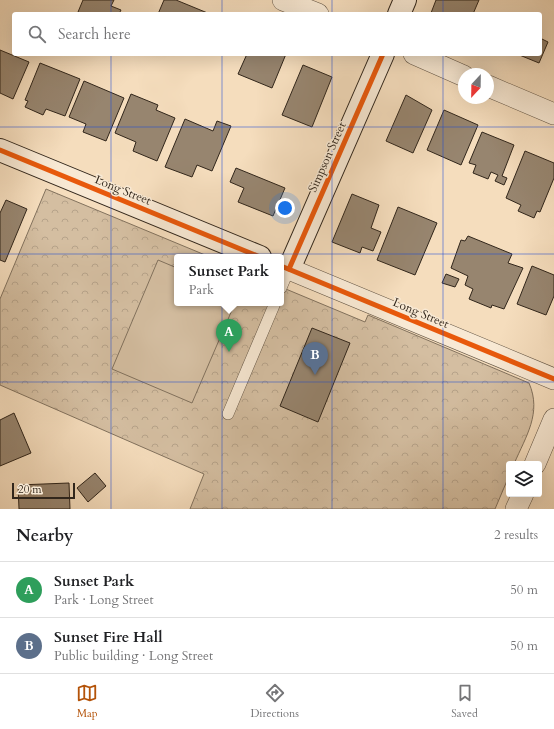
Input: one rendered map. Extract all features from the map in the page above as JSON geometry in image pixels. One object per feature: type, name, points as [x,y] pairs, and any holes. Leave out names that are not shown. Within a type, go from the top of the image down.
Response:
[{"type":"street","points":[[283,0],[313,12]]},
{"type":"street","points":[[400,12],[405,0]]},
{"type":"street","name":"Simpson Street","points":[[284,274],[382,56]]},
{"type":"street","points":[[419,56],[458,73]]},
{"type":"street","points":[[494,89],[554,114]]},
{"type":"street","name":"Long Street","points":[[0,150],[253,254]]},
{"type":"street","name":"Long Street","points":[[284,274],[554,379]]},
{"type":"street","points":[[536,461],[554,419]]},
{"type":"street","points":[[516,509],[522,497]]},
{"type":"lane","points":[[228,414],[274,306]]},
{"type":"green space","points":[[46,189],[203,254],[174,254],[174,306],[284,306],[284,288],[365,322],[368,315],[529,383],[533,394],[534,404],[531,424],[515,461],[506,461],[506,483],[495,509],[190,509],[204,474],[0,385],[0,299]]},
{"type":"green space","points":[[158,260],[174,267],[174,306],[234,306],[192,403],[112,369]]},
{"type":"building","points":[[83,0],[114,0],[111,6],[121,10],[120,12],[78,12]]},
{"type":"building","points":[[164,0],[176,0],[205,12],[159,12]]},
{"type":"building","points":[[436,0],[479,0],[474,12],[431,12]]},
{"type":"building","points":[[542,39],[548,42],[542,56]]},
{"type":"building","points":[[0,50],[29,62],[13,99],[0,93]]},
{"type":"building","points":[[246,56],[285,56],[272,88],[238,74]]},
{"type":"building","points":[[522,56],[542,56],[539,63]]},
{"type":"building","points":[[40,63],[80,79],[65,116],[46,109],[43,115],[25,107],[28,101],[25,100]]},
{"type":"building","points":[[303,65],[332,77],[312,127],[282,115]]},
{"type":"building","points":[[84,81],[124,98],[106,141],[83,132],[86,124],[69,117]]},
{"type":"building","points":[[131,94],[158,105],[156,110],[175,118],[157,161],[133,151],[136,142],[115,133]]},
{"type":"building","points":[[406,95],[432,110],[413,153],[386,141]]},
{"type":"building","points":[[444,110],[478,125],[461,165],[427,150]]},
{"type":"building","points":[[185,119],[213,131],[217,121],[231,126],[212,171],[197,165],[192,177],[165,167]]},
{"type":"building","points":[[482,132],[514,145],[502,176],[507,178],[504,185],[495,181],[498,175],[491,172],[488,179],[473,173],[476,165],[469,163]]},
{"type":"building","points":[[525,151],[554,163],[554,178],[540,212],[537,211],[534,218],[518,211],[521,205],[506,198]]},
{"type":"building","points":[[236,168],[285,188],[273,216],[238,202],[244,188],[230,182]]},
{"type":"building","points":[[352,194],[379,205],[371,228],[381,232],[373,251],[362,247],[360,253],[332,242]]},
{"type":"building","points":[[6,200],[27,209],[5,262],[0,260],[0,213]]},
{"type":"building","points":[[398,207],[437,223],[415,275],[377,260]]},
{"type":"building","points":[[468,236],[512,254],[508,263],[523,268],[504,309],[492,305],[491,308],[469,299],[473,289],[465,285],[468,276],[451,268],[461,240],[465,241]]},
{"type":"building","points":[[532,266],[554,275],[554,296],[546,315],[517,304]]},
{"type":"building","points":[[446,274],[459,279],[455,287],[442,283]]},
{"type":"building","points":[[312,328],[350,343],[318,422],[280,406]]},
{"type":"building","points":[[14,413],[31,453],[0,466],[0,420]]},
{"type":"building","points":[[95,473],[106,486],[88,502],[77,488]]},
{"type":"building","points":[[69,483],[70,509],[19,509],[18,485]]},
{"type":"cycle path","points":[[289,269],[382,56]]},
{"type":"cycle path","points":[[0,150],[253,254]]},
{"type":"cycle path","points":[[284,267],[554,379]]},
{"type":"place","name":"Sunset Park","points":[[229,352]]},
{"type":"place","name":"Sunset Fire Hall","points":[[315,375]]}]
